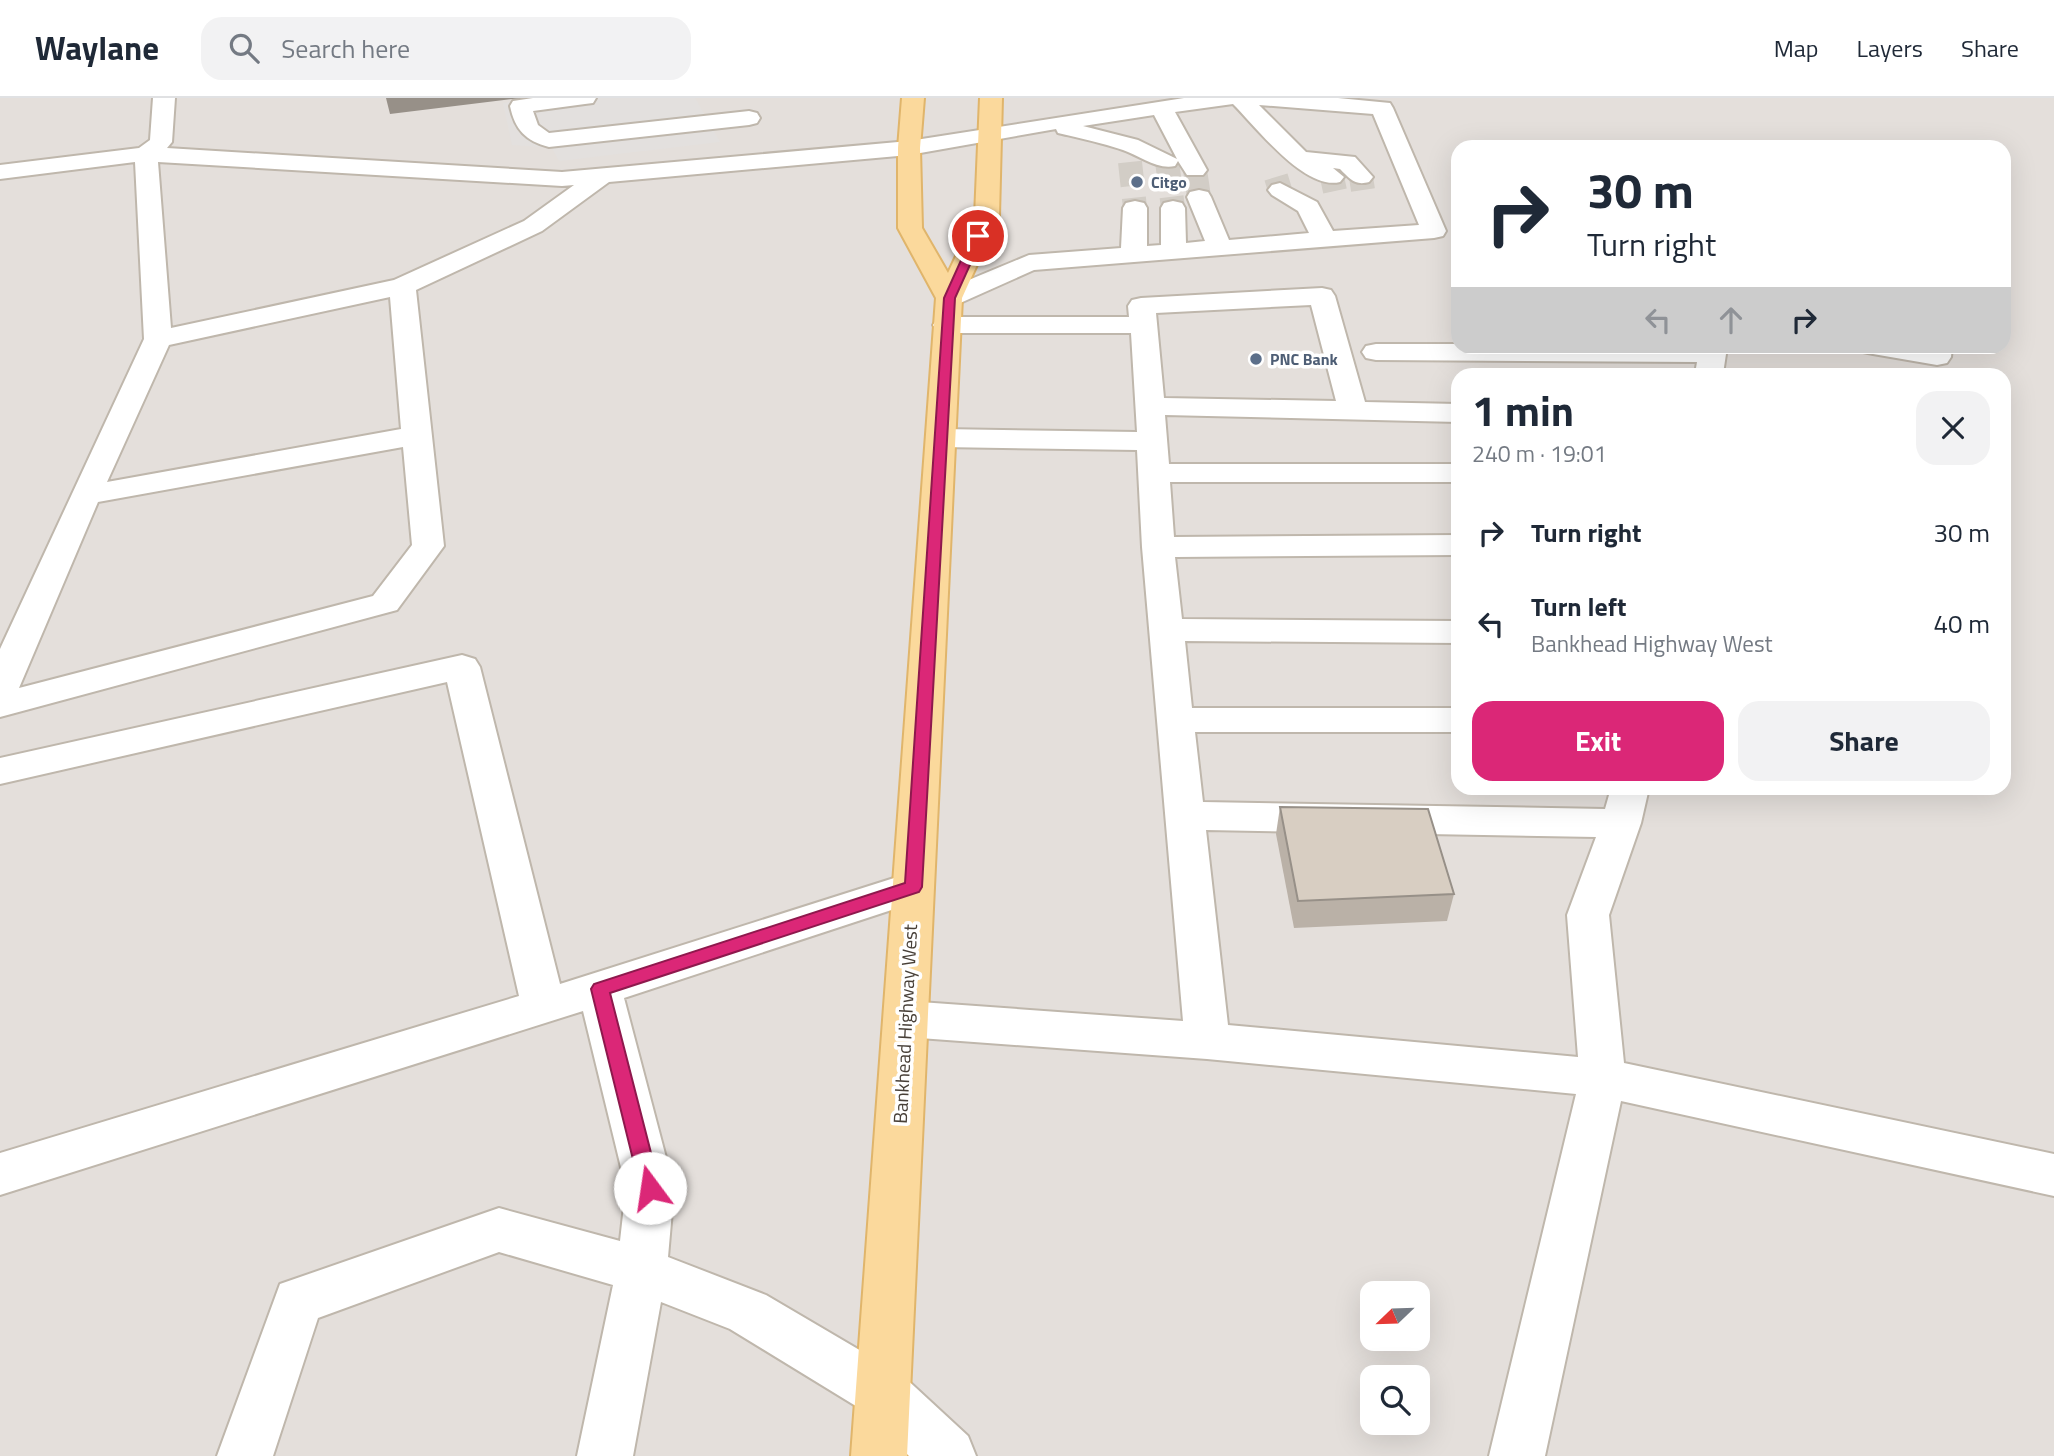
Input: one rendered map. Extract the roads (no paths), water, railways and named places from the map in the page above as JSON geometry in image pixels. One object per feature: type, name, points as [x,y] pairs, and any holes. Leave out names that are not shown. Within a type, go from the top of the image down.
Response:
[{"type":"main road","points":[[913,98],[909,148],[910,228],[948,311]]},
{"type":"main road","name":"Bankhead Highway West","points":[[878,1456],[948,311],[987,216],[991,98]]},
{"type":"street","points":[[145,154],[161,142],[164,98]]},
{"type":"street","points":[[585,98],[521,106],[524,124],[542,139],[563,140],[749,118]]},
{"type":"street","points":[[736,98],[772,158]]},
{"type":"street","points":[[0,172],[145,154],[562,179],[772,158],[909,148],[1051,123],[1230,98]]},
{"type":"street","points":[[1240,98],[1331,187]]},
{"type":"street","points":[[948,311],[1029,263],[1434,231],[1382,108],[1254,98]]},
{"type":"street","points":[[1162,107],[1195,170]]},
{"type":"street","points":[[1051,123],[1131,154],[1167,161]]},
{"type":"street","points":[[0,689],[85,495],[158,339],[145,154]]},
{"type":"street","points":[[158,339],[402,286],[533,226],[605,174]]},
{"type":"street","points":[[1331,187],[1278,184],[1331,187]]},
{"type":"street","points":[[1325,240],[1331,187]]},
{"type":"street","points":[[1199,197],[1220,248]]},
{"type":"street","points":[[1134,255],[1135,208]]},
{"type":"street","points":[[1173,208],[1174,252]]},
{"type":"street","points":[[0,705],[386,603],[428,546],[402,286]]},
{"type":"street","points":[[1207,1041],[1158,547],[1142,306],[1322,296],[1353,411]]},
{"type":"street","points":[[948,311],[1144,325]]},
{"type":"street","points":[[1376,352],[1711,364],[1728,354]]},
{"type":"street","points":[[1920,354],[1937,357],[1937,354]]},
{"type":"street","points":[[1152,440],[1353,411],[1451,413]]},
{"type":"street","points":[[85,495],[417,435]]},
{"type":"street","points":[[941,438],[1152,440],[1451,472]]},
{"type":"street","points":[[1158,547],[1451,545]]},
{"type":"street","points":[[1168,630],[1451,632]]},
{"type":"street","points":[[0,771],[462,667],[543,1006]]},
{"type":"street","points":[[1177,720],[1451,720]]},
{"type":"street","points":[[1186,816],[1626,805],[1588,915],[1603,1078],[1517,1456]]},
{"type":"street","points":[[0,1174],[600,989],[913,887]]},
{"type":"street","points":[[600,989],[650,1188],[642,1270],[605,1456]]},
{"type":"street","points":[[906,1019],[1207,1041],[1603,1078],[2054,1175]]},
{"type":"street","points":[[245,1456],[299,1301],[499,1230],[642,1270],[748,1312],[883,1393],[948,1456]]},
{"type":"tunnel","points":[[1167,161],[1173,208]]},
{"type":"tunnel","points":[[1130,162],[1135,208]]},
{"type":"tunnel","points":[[1195,170],[1199,197]]},
{"type":"tunnel","points":[[1276,177],[1280,190]]},
{"type":"tunnel","points":[[1332,177],[1335,191]]},
{"type":"tunnel","points":[[1361,177],[1363,190]]},
{"type":"place","name":"Citgo","points":[[1137,182]]},
{"type":"place","name":"PNC Bank","points":[[1256,359]]}]
